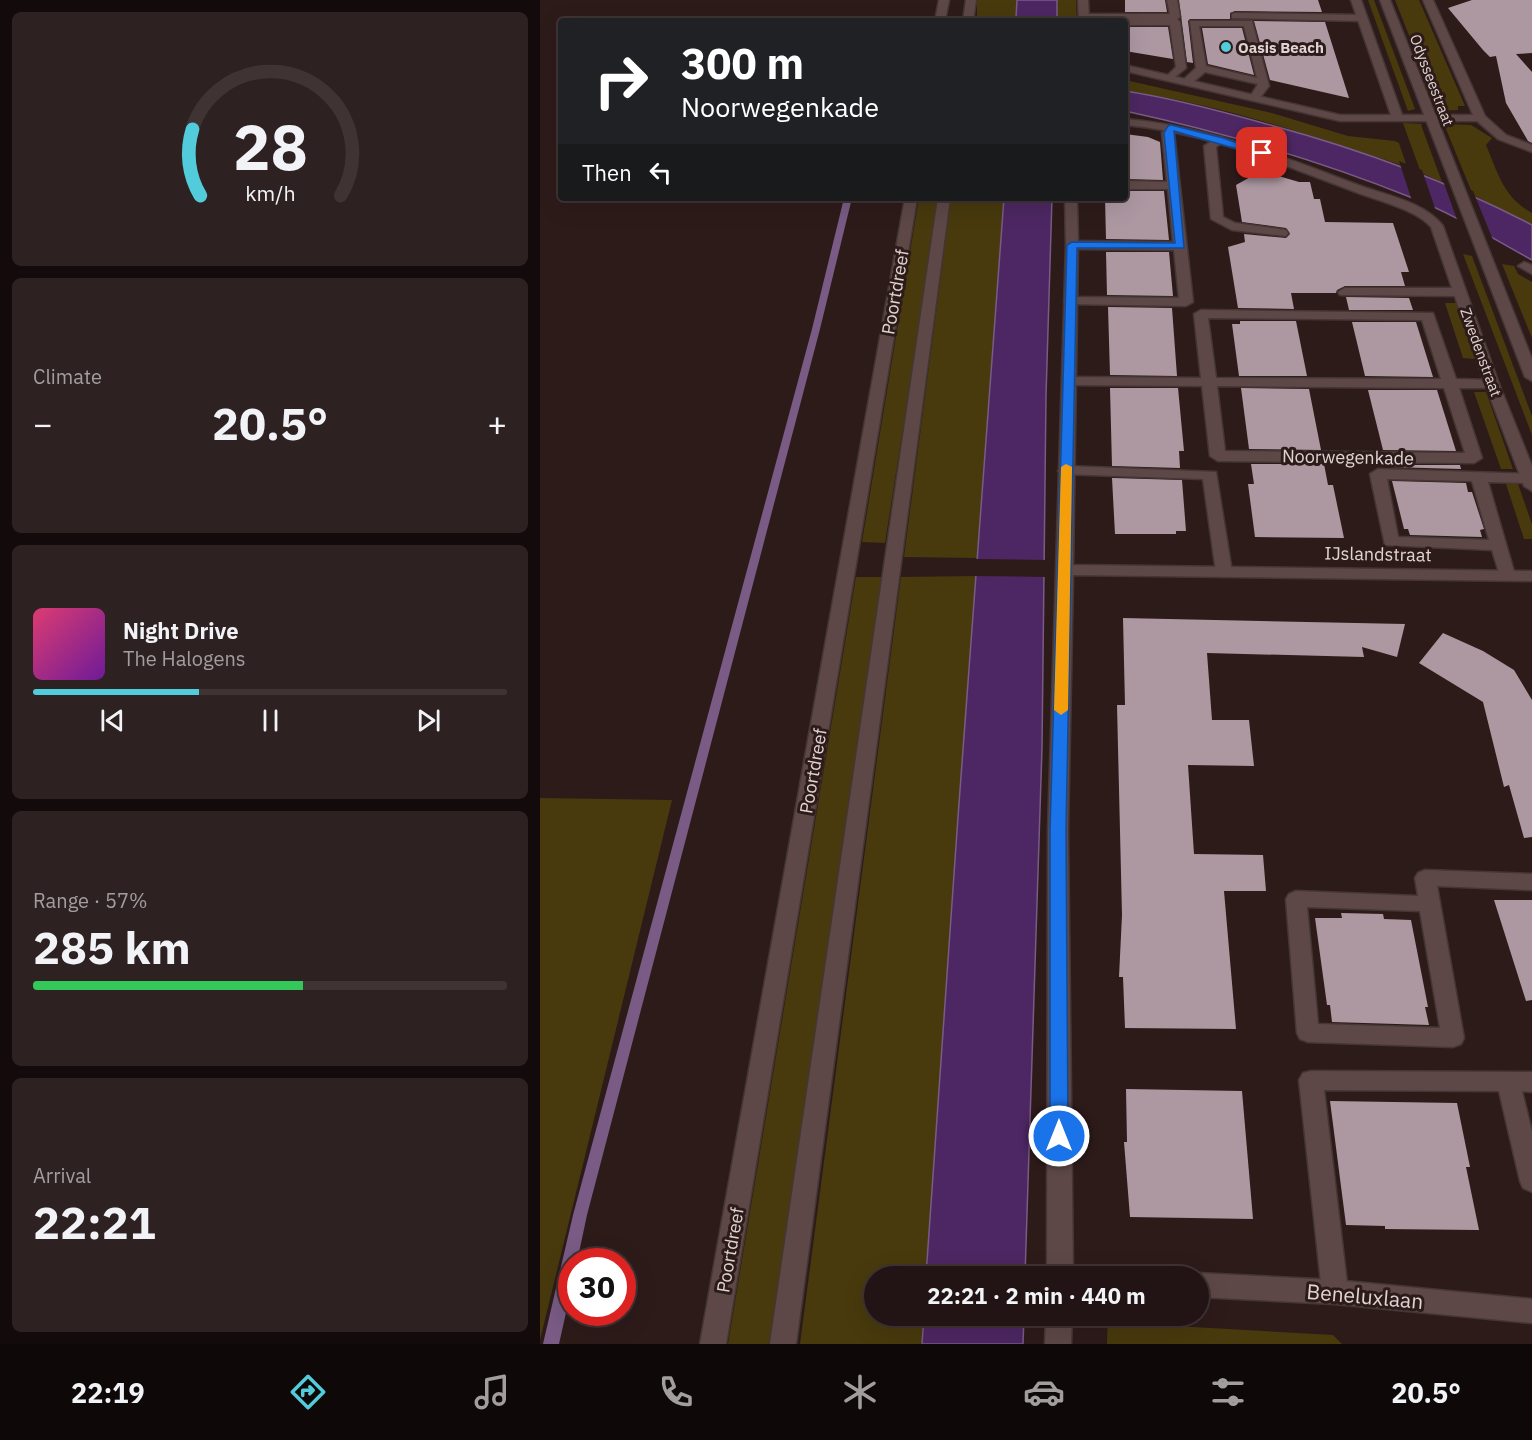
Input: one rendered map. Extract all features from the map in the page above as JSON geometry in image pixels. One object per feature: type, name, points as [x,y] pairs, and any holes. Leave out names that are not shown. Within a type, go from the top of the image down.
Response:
[{"type":"street","points":[[941,18],[944,0]]},
{"type":"street","points":[[968,18],[971,0]]},
{"type":"street","points":[[1083,0],[1084,18]]},
{"type":"street","points":[[1128,18],[1174,17],[1172,0]]},
{"type":"street","points":[[1356,0],[1398,118]]},
{"type":"street","name":"Odysseestraat","points":[[1385,0],[1532,377]]},
{"type":"street","points":[[1428,0],[1480,118],[1502,137],[1532,149]]},
{"type":"street","points":[[1203,16],[1257,12],[1362,18]]},
{"type":"street","points":[[1128,22],[1175,22],[1181,68],[1171,77]]},
{"type":"street","points":[[1188,81],[1199,73],[1201,68],[1194,23],[1248,23],[1264,86],[1255,97]]},
{"type":"street","points":[[1201,68],[1262,82]]},
{"type":"street","points":[[1128,69],[1340,118],[1480,118]]},
{"type":"street","points":[[1128,122],[1171,128],[1220,139]]},
{"type":"street","points":[[1071,301],[1186,302],[1168,133],[1171,128]]},
{"type":"street","points":[[1220,139],[1210,146],[1217,219],[1232,226],[1282,233]]},
{"type":"street","name":"Zwedenstraat","points":[[1220,139],[1283,160],[1430,218],[1437,226],[1492,384],[1531,482]]},
{"type":"street","points":[[1128,185],[1174,186]]},
{"type":"street","name":"Poortdreef","points":[[713,1344],[910,201]]},
{"type":"street","name":"Poortdreef","points":[[783,1344],[944,201]]},
{"type":"street","points":[[1060,1266],[1058,831],[1071,301],[1071,201]]},
{"type":"street","points":[[1072,245],[1180,246]]},
{"type":"street","points":[[1345,292],[1459,292]]},
{"type":"street","name":"Noorwegenkade","points":[[1201,314],[1428,316],[1450,384],[1474,458],[1218,456],[1201,314]]},
{"type":"street","points":[[1069,381],[1492,384]]},
{"type":"street","points":[[1066,471],[1210,475],[1224,572]]},
{"type":"street","name":"IJslandstraat","points":[[1498,545],[1391,542],[1378,474],[1479,477],[1531,482]]},
{"type":"street","points":[[1479,477],[1507,575]]},
{"type":"street","name":"IJslandstraat","points":[[1065,570],[1532,576]]},
{"type":"street","points":[[1429,904],[1296,899],[1308,1033],[1453,1038],[1425,878],[1532,882]]},
{"type":"street","points":[[1335,1292],[1311,1080],[1532,1082]]},
{"type":"street","points":[[1508,1082],[1532,1181]]},
{"type":"street","name":"Beneluxlaan","points":[[1209,1286],[1335,1292],[1532,1311]]},
{"type":"street","points":[[1058,1344],[1059,1326]]},
{"type":"shaded area","points":[[977,0],[1017,0],[1016,17],[1022,18],[977,18]]},
{"type":"shaded area","points":[[1017,0],[1057,0],[1057,18],[1016,18]]},
{"type":"shaded area","points":[[1057,0],[1076,0],[1077,18],[1057,18]]},
{"type":"shaded area","points":[[1368,0],[1374,0],[1415,109],[1408,111]]},
{"type":"shaded area","points":[[1395,0],[1419,0],[1465,106],[1458,106],[1458,110],[1439,111]]},
{"type":"shaded area","points":[[1128,81],[1272,113],[1348,136],[1395,141],[1399,143],[1407,167],[1303,133],[1197,104],[1128,92]]},
{"type":"shaded area","points":[[1128,92],[1229,113],[1367,154],[1434,180],[1532,225],[1532,260],[1426,203],[1340,171],[1198,128],[1128,112]]},
{"type":"shaded area","points":[[1403,123],[1423,124],[1421,125],[1442,182],[1421,173]]},
{"type":"shaded area","points":[[1444,124],[1471,125],[1492,138],[1486,145],[1498,175],[1514,200],[1532,213],[1532,225],[1473,195]]},
{"type":"shaded area","points":[[919,201],[939,201],[885,543],[862,542]]},
{"type":"shaded area","points":[[951,201],[1004,201],[977,558],[904,557]]},
{"type":"shaded area","points":[[1004,201],[1052,201],[1046,396],[1042,748],[1025,1266],[927,1266]]},
{"type":"shaded area","points":[[1463,254],[1472,256],[1532,416],[1532,435]]},
{"type":"shaded area","points":[[1502,264],[1514,266],[1518,274],[1532,282],[1532,338]]},
{"type":"shaded area","points":[[1445,303],[1456,303],[1475,359],[1463,358]]},
{"type":"shaded area","points":[[1474,392],[1486,392],[1513,469],[1501,469]]},
{"type":"shaded area","points":[[1506,484],[1518,484],[1532,524],[1532,539],[1524,539]]},
{"type":"shaded area","points":[[976,576],[927,1266],[864,1266],[864,1326],[923,1326],[922,1344],[800,1344],[901,577]]},
{"type":"shaded area","points":[[856,577],[884,577],[772,1344],[728,1344]]},
{"type":"shaded area","points":[[540,798],[672,800],[562,1248],[558,1248],[558,1266],[540,1340]]},
{"type":"shaded area","points":[[923,1326],[1024,1326],[1023,1344],[922,1344]]},
{"type":"shaded area","points":[[1108,1326],[1175,1326],[1333,1335],[1342,1344],[1107,1344]]},
{"type":"pier","points":[[1399,161],[1422,170],[1437,214],[1412,201]]},
{"type":"pier","points":[[1442,178],[1473,191],[1493,240],[1459,225]]},
{"type":"pier","points":[[974,559],[1048,560],[1048,577],[973,576]]},
{"type":"building","points":[[1125,0],[1165,0],[1167,12],[1125,12]]},
{"type":"building","points":[[1179,0],[1318,0],[1322,12],[1235,11],[1230,13],[1230,19],[1190,19],[1188,21],[1193,63],[1187,62]]},
{"type":"building","points":[[1472,0],[1532,0],[1532,53],[1516,54],[1532,72],[1532,143],[1528,141],[1506,103],[1496,56],[1490,57],[1483,50],[1448,8]]},
{"type":"building","points":[[1254,21],[1325,22],[1349,98],[1270,80]]},
{"type":"building","points":[[1128,27],[1168,27],[1173,59],[1128,52]]},
{"type":"building","name":"Oasis Beach","points":[[1202,28],[1242,28],[1254,75],[1208,64]]},
{"type":"building","points":[[1128,134],[1148,137],[1160,142],[1163,180],[1128,179]]},
{"type":"building","points":[[1261,171],[1299,182],[1310,182],[1314,199],[1320,199],[1325,222],[1393,223],[1409,272],[1401,272],[1405,286],[1345,286],[1336,293],[1291,293],[1294,309],[1238,308],[1228,247],[1245,242],[1244,234],[1286,238],[1290,234],[1286,228],[1242,222],[1236,185]]},
{"type":"building","points":[[1128,191],[1164,191],[1169,240],[1106,239],[1105,201],[1128,201]]},
{"type":"building","points":[[1106,252],[1169,252],[1173,296],[1107,295]]},
{"type":"building","points":[[1346,297],[1409,298],[1413,310],[1349,310]]},
{"type":"building","points":[[1108,307],[1172,308],[1177,376],[1110,375]]},
{"type":"building","points":[[1240,321],[1296,321],[1307,376],[1239,376],[1232,324],[1240,324]]},
{"type":"building","points":[[1352,322],[1416,322],[1433,377],[1365,376]]},
{"type":"building","points":[[1110,388],[1178,388],[1184,451],[1179,451],[1180,468],[1112,466]]},
{"type":"building","points":[[1241,388],[1309,389],[1321,450],[1249,449]]},
{"type":"building","points":[[1368,390],[1437,390],[1456,451],[1383,450]]},
{"type":"building","points":[[1251,464],[1324,464],[1328,485],[1333,485],[1344,538],[1255,537],[1248,484],[1254,484]]},
{"type":"building","points":[[1388,465],[1460,465],[1461,469],[1389,467]]},
{"type":"building","points":[[1112,478],[1182,480],[1186,531],[1176,531],[1176,534],[1115,534]]},
{"type":"building","points":[[1392,481],[1466,483],[1468,492],[1472,492],[1484,529],[1480,530],[1482,537],[1410,535],[1408,529],[1404,529]]},
{"type":"building","points":[[1123,618],[1405,624],[1397,657],[1362,647],[1364,657],[1207,653],[1212,720],[1249,720],[1254,766],[1188,765],[1194,854],[1263,855],[1266,891],[1224,891],[1236,1029],[1125,1028],[1123,977],[1119,977],[1122,915],[1117,705],[1125,705]]},
{"type":"building","points":[[1443,633],[1483,651],[1514,670],[1532,700],[1532,837],[1524,838],[1509,785],[1504,787],[1483,702],[1419,663]]},
{"type":"building","points":[[1494,900],[1532,900],[1532,1000],[1526,1001]]},
{"type":"building","points":[[1341,913],[1383,914],[1384,919],[1411,920],[1428,1007],[1425,1007],[1429,1025],[1332,1022],[1330,1005],[1327,1005],[1315,918],[1342,918]]},
{"type":"building","points":[[1126,1089],[1242,1091],[1253,1219],[1130,1217],[1124,1142],[1127,1142]]},
{"type":"building","points":[[1330,1101],[1457,1103],[1470,1167],[1466,1167],[1479,1230],[1385,1229],[1385,1226],[1346,1225]]},
{"type":"waterway","points":[[551,1344],[580,1215],[816,329],[847,201]]},
{"type":"slow traffic","points":[[1061,710],[1066,467]]},
{"type":"place","name":"Oasis Beach","points":[[1226,47]]},
{"type":"route","points":[[1059,1136],[1058,831],[1072,245],[1180,246],[1168,133],[1171,128],[1220,139],[1262,153]]}]
